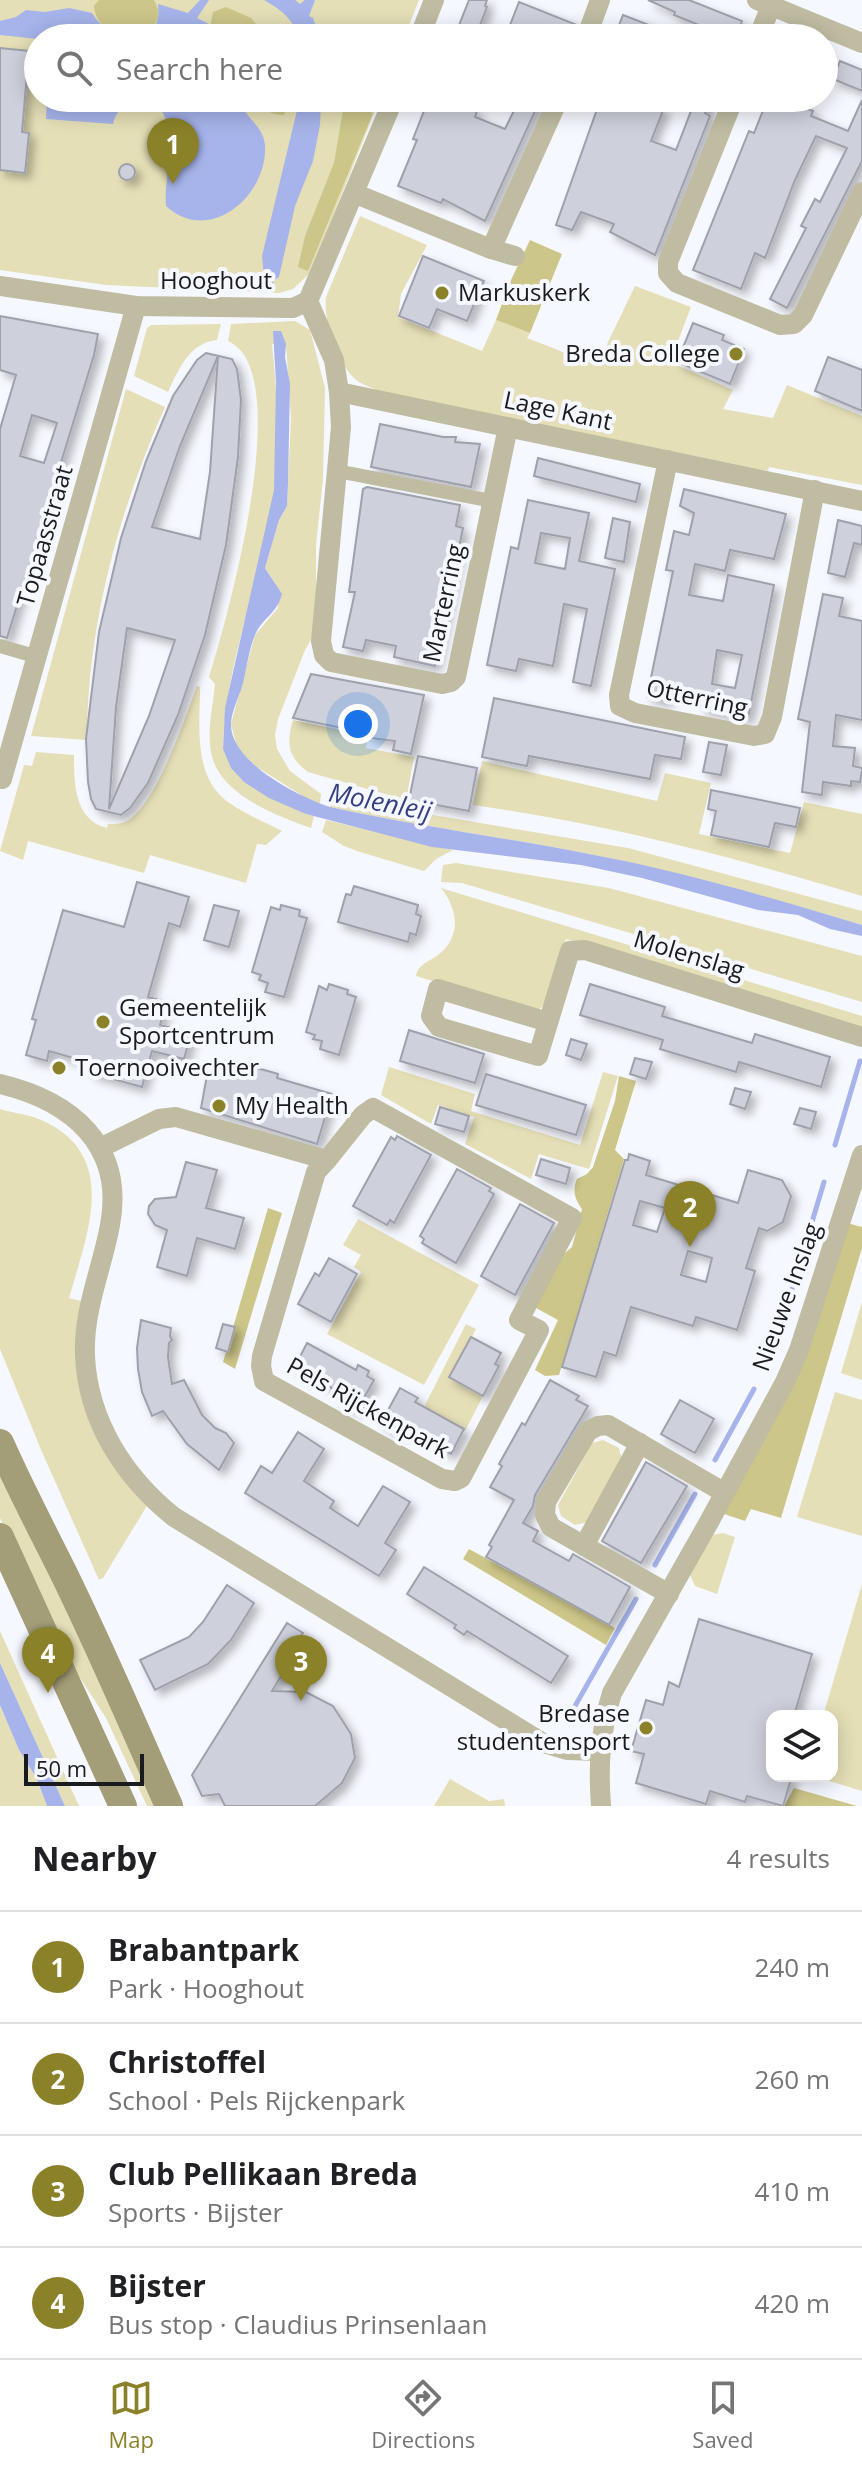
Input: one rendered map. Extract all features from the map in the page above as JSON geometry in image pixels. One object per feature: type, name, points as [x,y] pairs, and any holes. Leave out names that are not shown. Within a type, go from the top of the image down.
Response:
[{"type":"main road","points":[[0,1443],[114,1680],[169,1806]]},
{"type":"main road","points":[[0,1537],[123,1806]]},
{"type":"street","points":[[425,24],[434,0]]},
{"type":"street","points":[[591,24],[600,0]]},
{"type":"street","points":[[760,24],[764,3],[815,24]]},
{"type":"street","points":[[838,33],[862,43]]},
{"type":"street","points":[[339,392],[334,360],[308,301],[388,112]]},
{"type":"street","points":[[491,249],[553,112]]},
{"type":"street","points":[[728,112],[668,262],[668,273],[677,283],[780,325],[794,324],[803,315],[862,192]]},
{"type":"street","points":[[356,194],[515,256]]},
{"type":"street","name":"Hooghout","points":[[0,286],[136,306],[293,308],[308,301]]},
{"type":"street","name":"Topaasstraat","points":[[1,778],[136,306]]},
{"type":"street","name":"Lage Kant","points":[[339,392],[862,501]]},
{"type":"street","name":"Marterring","points":[[339,392],[341,427],[321,641],[324,655],[331,662],[442,684],[456,677],[508,427]]},
{"type":"street","name":"Otterring","points":[[668,460],[619,695],[620,706],[635,713],[754,736],[765,734],[772,717],[815,490]]},
{"type":"street","points":[[337,471],[492,501]]},
{"type":"street","points":[[0,646],[38,657]]},
{"type":"street","name":"Molenslag","points":[[548,1022],[438,989],[431,1016],[439,1027],[538,1056],[570,951],[585,950],[862,1037]]},
{"type":"street","points":[[0,1084],[35,1095],[80,1122],[93,1135],[109,1169],[113,1207],[90,1304],[85,1356],[95,1410],[106,1436],[138,1484],[174,1517],[543,1743],[567,1750],[598,1751]]},
{"type":"street","points":[[0,1095],[49,1103]]},
{"type":"street","name":"Pels Rijckenpark","points":[[373,1108],[572,1218],[519,1320],[539,1330],[461,1478],[455,1481],[442,1479],[264,1381],[262,1356],[316,1172],[327,1160],[363,1115],[373,1108]]},
{"type":"street","points":[[100,1148],[168,1116],[327,1160]]},
{"type":"street","name":"Nieuwe Inslag","points":[[601,1806],[598,1751],[602,1722],[612,1693],[725,1493],[799,1350],[862,1155]]},
{"type":"street","points":[[669,1594],[551,1527],[545,1515],[546,1502],[588,1431],[608,1425],[725,1493]]},
{"type":"street","points":[[584,1546],[640,1443]]},
{"type":"shaded area","points":[[0,0],[419,0],[410,24],[24,24],[24,112],[374,112],[311,272],[293,289],[279,293],[106,285],[0,270]]},
{"type":"shaded area","points":[[99,0],[154,0],[158,13],[155,24],[102,24],[94,6]]},
{"type":"shaded area","points":[[226,7],[251,18],[256,24],[211,24],[213,12]]},
{"type":"shaded area","points":[[343,112],[373,113],[308,271],[298,267],[305,236],[334,163]]},
{"type":"shaded area","points":[[360,216],[427,245],[401,294],[398,317],[482,351],[496,320],[530,333],[527,338],[597,365],[635,286],[691,307],[670,362],[733,390],[723,409],[773,418],[787,385],[862,416],[862,485],[769,467],[768,471],[382,392],[362,384],[347,370],[337,350],[329,328],[326,306],[326,297]]},
{"type":"shaded area","points":[[530,240],[562,254],[530,333],[496,320]]},
{"type":"shaded area","points":[[295,321],[310,330],[325,388],[323,479],[316,545],[316,606],[312,638],[278,719],[275,735],[277,749],[290,771],[321,794],[320,804],[252,764],[237,747],[231,724],[255,635],[278,608],[275,583],[265,568],[279,520],[287,506],[291,418],[286,344],[272,344],[277,418],[274,491],[262,556],[230,684],[223,749],[306,814],[314,816],[311,828],[266,810],[236,791],[216,767],[210,735],[215,684],[209,677],[241,554],[257,445],[257,398],[248,362],[228,341],[231,324]]},
{"type":"shaded area","points":[[221,324],[217,340],[199,346],[186,358],[168,392],[134,376],[147,328],[151,325]]},
{"type":"shaded area","points":[[126,389],[165,407],[133,486],[109,569],[93,654],[87,740],[31,736]]},
{"type":"shaded area","points":[[197,686],[200,687],[201,751],[210,781],[231,804],[282,831],[266,845],[257,844],[246,883],[150,855],[144,873],[28,841],[23,860],[0,851],[24,765],[32,766],[36,752],[74,755],[78,799],[82,809],[96,824],[107,828],[108,824],[127,821],[138,812],[159,780]]},
{"type":"shaded area","points":[[293,720],[368,736],[366,748],[414,757],[406,800],[308,772],[296,761],[290,749]]},
{"type":"shaded area","points":[[482,761],[657,801],[665,773],[711,783],[699,834],[790,853],[804,802],[862,814],[862,896],[669,843],[473,805]]},
{"type":"shaded area","points":[[333,798],[628,848],[862,911],[862,925],[726,886],[623,861],[330,807]]},
{"type":"shaded area","points":[[326,820],[453,850],[436,859],[424,871],[344,846],[322,832]]},
{"type":"shaded area","points":[[456,863],[609,888],[862,956],[862,1002],[462,883],[441,882],[443,865]]},
{"type":"shaded area","points":[[441,888],[862,1016],[862,1029],[566,939],[546,1002],[539,1010],[530,1011],[416,976],[421,966],[446,948],[454,931],[454,914]]},
{"type":"shaded area","points":[[389,1067],[475,1094],[471,1111],[580,1145],[603,1072],[618,1076],[589,1169],[539,1154],[531,1179],[465,1144],[474,1117],[438,1105],[431,1124],[381,1095]]},
{"type":"shaded area","points":[[619,1076],[636,1081],[615,1150],[624,1159],[559,1375],[545,1376],[535,1370],[558,1320],[536,1308],[557,1260],[572,1247],[582,1209],[575,1195],[575,1183],[593,1167],[615,1101]]},
{"type":"shaded area","points":[[0,1109],[36,1118],[66,1135],[82,1154],[90,1175],[92,1198],[89,1223],[69,1298],[81,1301],[76,1349],[148,1504],[99,1580],[0,1349]]},
{"type":"shaded area","points":[[268,1208],[282,1213],[235,1369],[223,1362]]},
{"type":"shaded area","points":[[358,1219],[479,1285],[424,1385],[327,1334],[361,1272],[354,1267],[361,1255],[343,1245]]},
{"type":"shaded area","points":[[847,1223],[862,1227],[862,1248],[781,1518],[751,1509],[745,1521],[724,1514]]},
{"type":"shaded area","points":[[862,1302],[862,1380],[841,1373]]},
{"type":"shaded area","points":[[466,1324],[476,1329],[450,1378],[483,1396],[465,1431],[424,1407]]},
{"type":"shaded area","points":[[835,1392],[862,1400],[862,1536],[797,1517]]},
{"type":"shaded area","points":[[603,1440],[619,1448],[622,1460],[588,1522],[575,1525],[561,1516],[558,1505],[592,1443]]},
{"type":"shaded area","points":[[0,1453],[161,1806],[147,1806],[106,1718],[52,1634],[0,1518]]},
{"type":"shaded area","points":[[723,1533],[735,1537],[717,1594],[695,1586],[690,1575],[712,1535]]},
{"type":"shaded area","points":[[469,1549],[615,1628],[606,1645],[463,1559]]},
{"type":"shaded area","points":[[862,1584],[862,1791],[833,1782],[838,1782],[838,1710],[825,1710]]},
{"type":"shaded area","points":[[0,1631],[79,1806],[65,1806],[0,1663]]},
{"type":"shaded area","points":[[0,1705],[19,1750],[37,1779],[47,1806],[0,1806]]},
{"type":"shaded area","points":[[450,1779],[489,1801],[504,1799],[505,1806],[434,1806]]},
{"type":"shaded area","points":[[794,1788],[857,1806],[784,1806]]},
{"type":"water","points":[[200,0],[209,0],[197,18],[209,24],[155,24],[158,4],[188,13]]},
{"type":"water","points":[[264,0],[295,0],[300,4],[305,0],[315,0],[309,16],[315,24],[292,24],[281,11]]},
{"type":"water","points":[[69,8],[92,13],[101,24],[24,24],[24,38],[0,35],[0,21],[16,17],[26,10],[45,12]]},
{"type":"water","points":[[46,112],[119,112],[113,124],[46,119]]},
{"type":"water","points":[[162,112],[246,112],[257,126],[265,145],[263,164],[257,182],[233,210],[217,218],[200,221],[183,217],[166,206],[170,150],[167,122]]},
{"type":"water","points":[[297,112],[320,112],[313,161],[295,206],[279,277],[273,281],[274,286],[265,287],[262,256]]},
{"type":"water","points":[[273,331],[281,331],[286,344],[290,384],[288,484],[287,506],[279,520],[265,568],[282,594],[277,606],[255,635],[232,714],[234,738],[242,752],[268,776],[330,807],[658,868],[862,925],[862,936],[830,929],[798,915],[758,910],[642,878],[581,865],[432,847],[306,814],[269,798],[244,782],[231,768],[223,749],[225,708],[274,490],[276,383]]},
{"type":"water","points":[[0,1663],[65,1806],[47,1806],[37,1779],[19,1750],[0,1705]]},
{"type":"building","points":[[469,0],[487,0],[480,24],[460,24]]},
{"type":"building","points":[[648,0],[689,0],[742,21],[741,24],[696,24],[674,15],[675,12]]},
{"type":"building","points":[[519,2],[574,24],[510,24]]},
{"type":"building","points":[[623,15],[646,24],[619,24]]},
{"type":"building","points":[[0,48],[24,50],[22,132],[29,133],[25,173],[0,170]]},
{"type":"building","points":[[840,61],[862,70],[862,91],[838,81]]},
{"type":"building","points":[[862,100],[862,161],[787,308],[770,299],[806,228],[801,226],[815,199],[820,202],[847,148],[816,136],[795,180],[765,258],[755,253],[741,289],[693,270],[749,131],[754,133],[762,112],[813,112],[811,116],[848,131]]},
{"type":"building","points":[[424,112],[477,112],[475,117],[505,129],[513,112],[535,112],[485,221],[443,199],[441,203],[398,186],[417,140],[413,139]]},
{"type":"building","points":[[596,112],[662,112],[651,141],[676,150],[691,112],[705,112],[710,116],[655,255],[610,232],[614,224],[581,212],[572,230],[556,225]]},
{"type":"building","points":[[124,164],[130,164],[135,172],[133,178],[124,180],[119,175],[119,169]]},
{"type":"building","name":"Markuskerk","points":[[423,256],[484,281],[467,321],[437,309],[429,328],[399,316]]},
{"type":"building","points":[[0,316],[98,334],[7,638],[0,636],[0,429],[16,375],[0,370]],"holes":[[[32,415],[57,423],[44,463],[20,456]]]},
{"type":"building","points":[[693,323],[724,335],[722,340],[744,349],[730,384],[677,362]]},
{"type":"building","points":[[206,353],[232,359],[237,369],[241,400],[238,457],[226,545],[205,635],[178,715],[148,783],[121,815],[96,809],[88,782],[86,739],[99,632],[121,538],[146,461],[173,396],[197,360]],"holes":[[[218,356],[210,472],[200,539],[152,527],[180,446]],[[127,628],[175,640],[149,716],[109,809],[116,707]]]},
{"type":"building","points":[[828,357],[862,370],[862,411],[815,391]]},
{"type":"building","points":[[380,424],[456,437],[455,442],[480,444],[471,487],[371,467]]},
{"type":"building","points":[[538,458],[640,484],[636,502],[534,476]]},
{"type":"building","points":[[367,487],[460,505],[456,526],[463,528],[435,666],[394,657],[396,646],[366,640],[363,651],[343,647],[355,592],[349,592],[363,489]]},
{"type":"building","points":[[684,489],[786,514],[774,559],[730,550],[725,571],[695,564],[689,595],[723,601],[728,575],[774,585],[748,718],[701,708],[703,697],[691,694],[669,690],[667,701],[647,697],[673,571],[666,570],[674,531],[689,535],[694,513],[680,506]],"holes":[[[717,650],[742,655],[735,688],[712,684]]]},
{"type":"building","points":[[528,500],[589,513],[579,561],[615,569],[591,686],[573,682],[587,609],[564,604],[553,666],[519,659],[516,671],[487,665],[511,547],[518,549]],"holes":[[[541,533],[570,538],[565,569],[535,563]]]},
{"type":"building","points":[[613,518],[630,522],[624,562],[605,558]]},
{"type":"building","points":[[838,520],[862,526],[862,545],[854,543],[845,577],[828,573]]},
{"type":"building","points":[[823,594],[843,598],[839,616],[862,621],[862,720],[836,715],[833,746],[855,748],[853,766],[862,768],[862,771],[860,782],[851,781],[851,786],[823,782],[822,795],[802,792],[810,722],[798,719]]},
{"type":"building","points":[[311,674],[424,695],[411,754],[393,750],[395,741],[293,718]]},
{"type":"building","points":[[494,698],[685,737],[681,759],[655,755],[650,779],[529,756],[527,766],[482,757]]},
{"type":"building","points":[[709,742],[727,745],[721,775],[703,772]]},
{"type":"building","points":[[418,756],[477,768],[469,811],[409,800]]},
{"type":"building","points":[[711,790],[800,808],[796,827],[775,823],[769,847],[711,835],[716,811],[708,809]]},
{"type":"building","points":[[137,882],[189,897],[180,927],[169,923],[148,997],[166,1002],[160,1025],[191,1033],[184,1059],[152,1051],[142,1087],[91,1073],[94,1064],[49,1051],[47,1061],[26,1055],[36,1020],[32,1019],[63,910],[124,927]]},
{"type":"building","points":[[354,886],[418,905],[416,914],[421,916],[416,935],[410,933],[408,942],[338,922],[346,894],[351,895]]},
{"type":"building","points":[[214,905],[239,911],[229,947],[204,940]]},
{"type":"building","points":[[281,905],[300,910],[299,916],[307,918],[284,997],[265,992],[268,983],[259,980],[261,975],[252,972],[271,907],[280,910]]},
{"type":"building","points":[[329,984],[348,990],[347,994],[356,997],[339,1055],[320,1049],[322,1041],[313,1039],[315,1035],[306,1032],[319,986],[327,990]]},
{"type":"building","points":[[590,984],[665,1007],[662,1016],[752,1043],[755,1034],[830,1057],[821,1087],[739,1062],[736,1072],[660,1049],[663,1040],[580,1015]]},
{"type":"building","points":[[409,1030],[484,1054],[475,1083],[400,1061]]},
{"type":"building","points":[[571,1039],[587,1044],[581,1060],[566,1055]]},
{"type":"building","points":[[635,1058],[652,1062],[646,1079],[630,1074]]},
{"type":"building","points":[[215,1060],[251,1070],[252,1067],[268,1071],[278,1074],[277,1078],[332,1094],[317,1144],[201,1108],[207,1075],[210,1076]]},
{"type":"building","points":[[486,1074],[586,1105],[576,1135],[476,1105]]},
{"type":"building","points":[[735,1088],[751,1092],[745,1109],[730,1104]]},
{"type":"building","points":[[440,1107],[469,1116],[464,1132],[435,1124]]},
{"type":"building","points":[[800,1108],[816,1112],[811,1129],[794,1124]]},
{"type":"building","points":[[397,1136],[431,1155],[394,1223],[390,1220],[387,1225],[353,1206],[391,1137],[395,1140]]},
{"type":"building","points":[[629,1154],[650,1161],[646,1175],[738,1203],[748,1170],[782,1180],[791,1196],[783,1222],[767,1231],[759,1228],[746,1268],[755,1271],[737,1330],[696,1317],[693,1326],[631,1307],[616,1356],[604,1352],[596,1377],[562,1367],[625,1160],[628,1160]],"holes":[[[640,1201],[665,1208],[657,1232],[633,1225]],[[688,1251],[712,1258],[706,1282],[681,1275]]]},
{"type":"building","points":[[541,1159],[570,1168],[566,1184],[536,1175]]},
{"type":"building","points":[[186,1162],[217,1170],[206,1208],[244,1218],[235,1249],[197,1238],[187,1276],[157,1267],[167,1230],[155,1225],[148,1214],[149,1206],[155,1199],[176,1197]]},
{"type":"building","points":[[457,1169],[491,1188],[489,1191],[494,1194],[456,1263],[422,1243],[424,1239],[420,1236]]},
{"type":"building","points":[[520,1204],[554,1223],[515,1295],[481,1276]]},
{"type":"building","points":[[329,1258],[357,1274],[331,1322],[298,1304],[315,1273],[319,1276]]},
{"type":"building","points":[[141,1320],[171,1328],[168,1357],[172,1384],[184,1380],[202,1415],[234,1443],[219,1470],[187,1444],[163,1411],[152,1416],[142,1392],[138,1369]]},
{"type":"building","points":[[223,1324],[235,1327],[228,1352],[216,1348]]},
{"type":"building","points":[[471,1337],[501,1353],[495,1364],[499,1366],[483,1396],[449,1377]]},
{"type":"building","points":[[307,1343],[356,1370],[358,1365],[369,1371],[367,1376],[374,1380],[357,1410],[339,1401],[343,1394],[294,1368]]},
{"type":"building","points":[[550,1380],[579,1396],[576,1400],[588,1406],[535,1495],[533,1506],[523,1523],[538,1531],[533,1541],[569,1561],[573,1554],[630,1587],[609,1625],[486,1557],[492,1547],[489,1545],[514,1500],[490,1487],[502,1466],[499,1464]]},
{"type":"building","points":[[400,1388],[418,1398],[415,1402],[464,1429],[451,1454],[402,1427],[398,1433],[381,1423]]},
{"type":"building","points":[[680,1400],[714,1419],[695,1453],[661,1434]]},
{"type":"building","points":[[298,1432],[324,1449],[304,1481],[334,1501],[330,1508],[358,1526],[383,1486],[410,1502],[385,1543],[396,1550],[379,1576],[245,1493],[261,1466],[272,1473]]},
{"type":"building","points":[[646,1462],[687,1486],[641,1563],[602,1541]]},
{"type":"building","points":[[424,1567],[568,1656],[551,1683],[467,1631],[464,1635],[454,1628],[456,1625],[407,1594]]},
{"type":"building","points":[[227,1585],[254,1603],[231,1640],[208,1664],[155,1690],[140,1660],[189,1637],[203,1622]]},
{"type":"building","points":[[699,1619],[812,1654],[796,1710],[766,1710],[766,1782],[790,1782],[783,1806],[747,1796],[745,1802],[710,1791],[706,1804],[636,1783],[644,1754],[631,1751],[646,1700],[663,1705],[669,1682],[679,1687]]},
{"type":"building","points":[[287,1623],[303,1633],[282,1666],[286,1668],[272,1691],[306,1692],[333,1706],[351,1734],[355,1758],[342,1783],[315,1806],[225,1806],[219,1794],[202,1796],[192,1775]]},
{"type":"waterway","points":[[835,1145],[860,1061]]},
{"type":"waterway","points":[[806,1242],[824,1182]]},
{"type":"waterway","points":[[768,1355],[797,1275]]},
{"type":"waterway","points":[[715,1460],[754,1389]]},
{"type":"waterway","points":[[655,1565],[695,1494]]},
{"type":"waterway","points":[[571,1713],[636,1599]]},
{"type":"place","name":"Brabantpark","points":[[173,184]]},
{"type":"place","name":"Markuskerk","points":[[442,293]]},
{"type":"place","name":"Breda College","points":[[736,354]]},
{"type":"place","name":"Gemeentelijk Sportcentrum","points":[[103,1022]]},
{"type":"place","name":"Toernooivechter","points":[[59,1068]]},
{"type":"place","name":"My Health","points":[[219,1106]]},
{"type":"place","name":"Christoffel","points":[[690,1247]]},
{"type":"place","name":"Bijster","points":[[48,1693]]},
{"type":"place","name":"Club Pellikaan Breda","points":[[301,1701]]},
{"type":"place","name":"Bredase studentensport","points":[[646,1728]]},
{"type":"water label","name":"Molenleij","points":[[380,802]]}]
